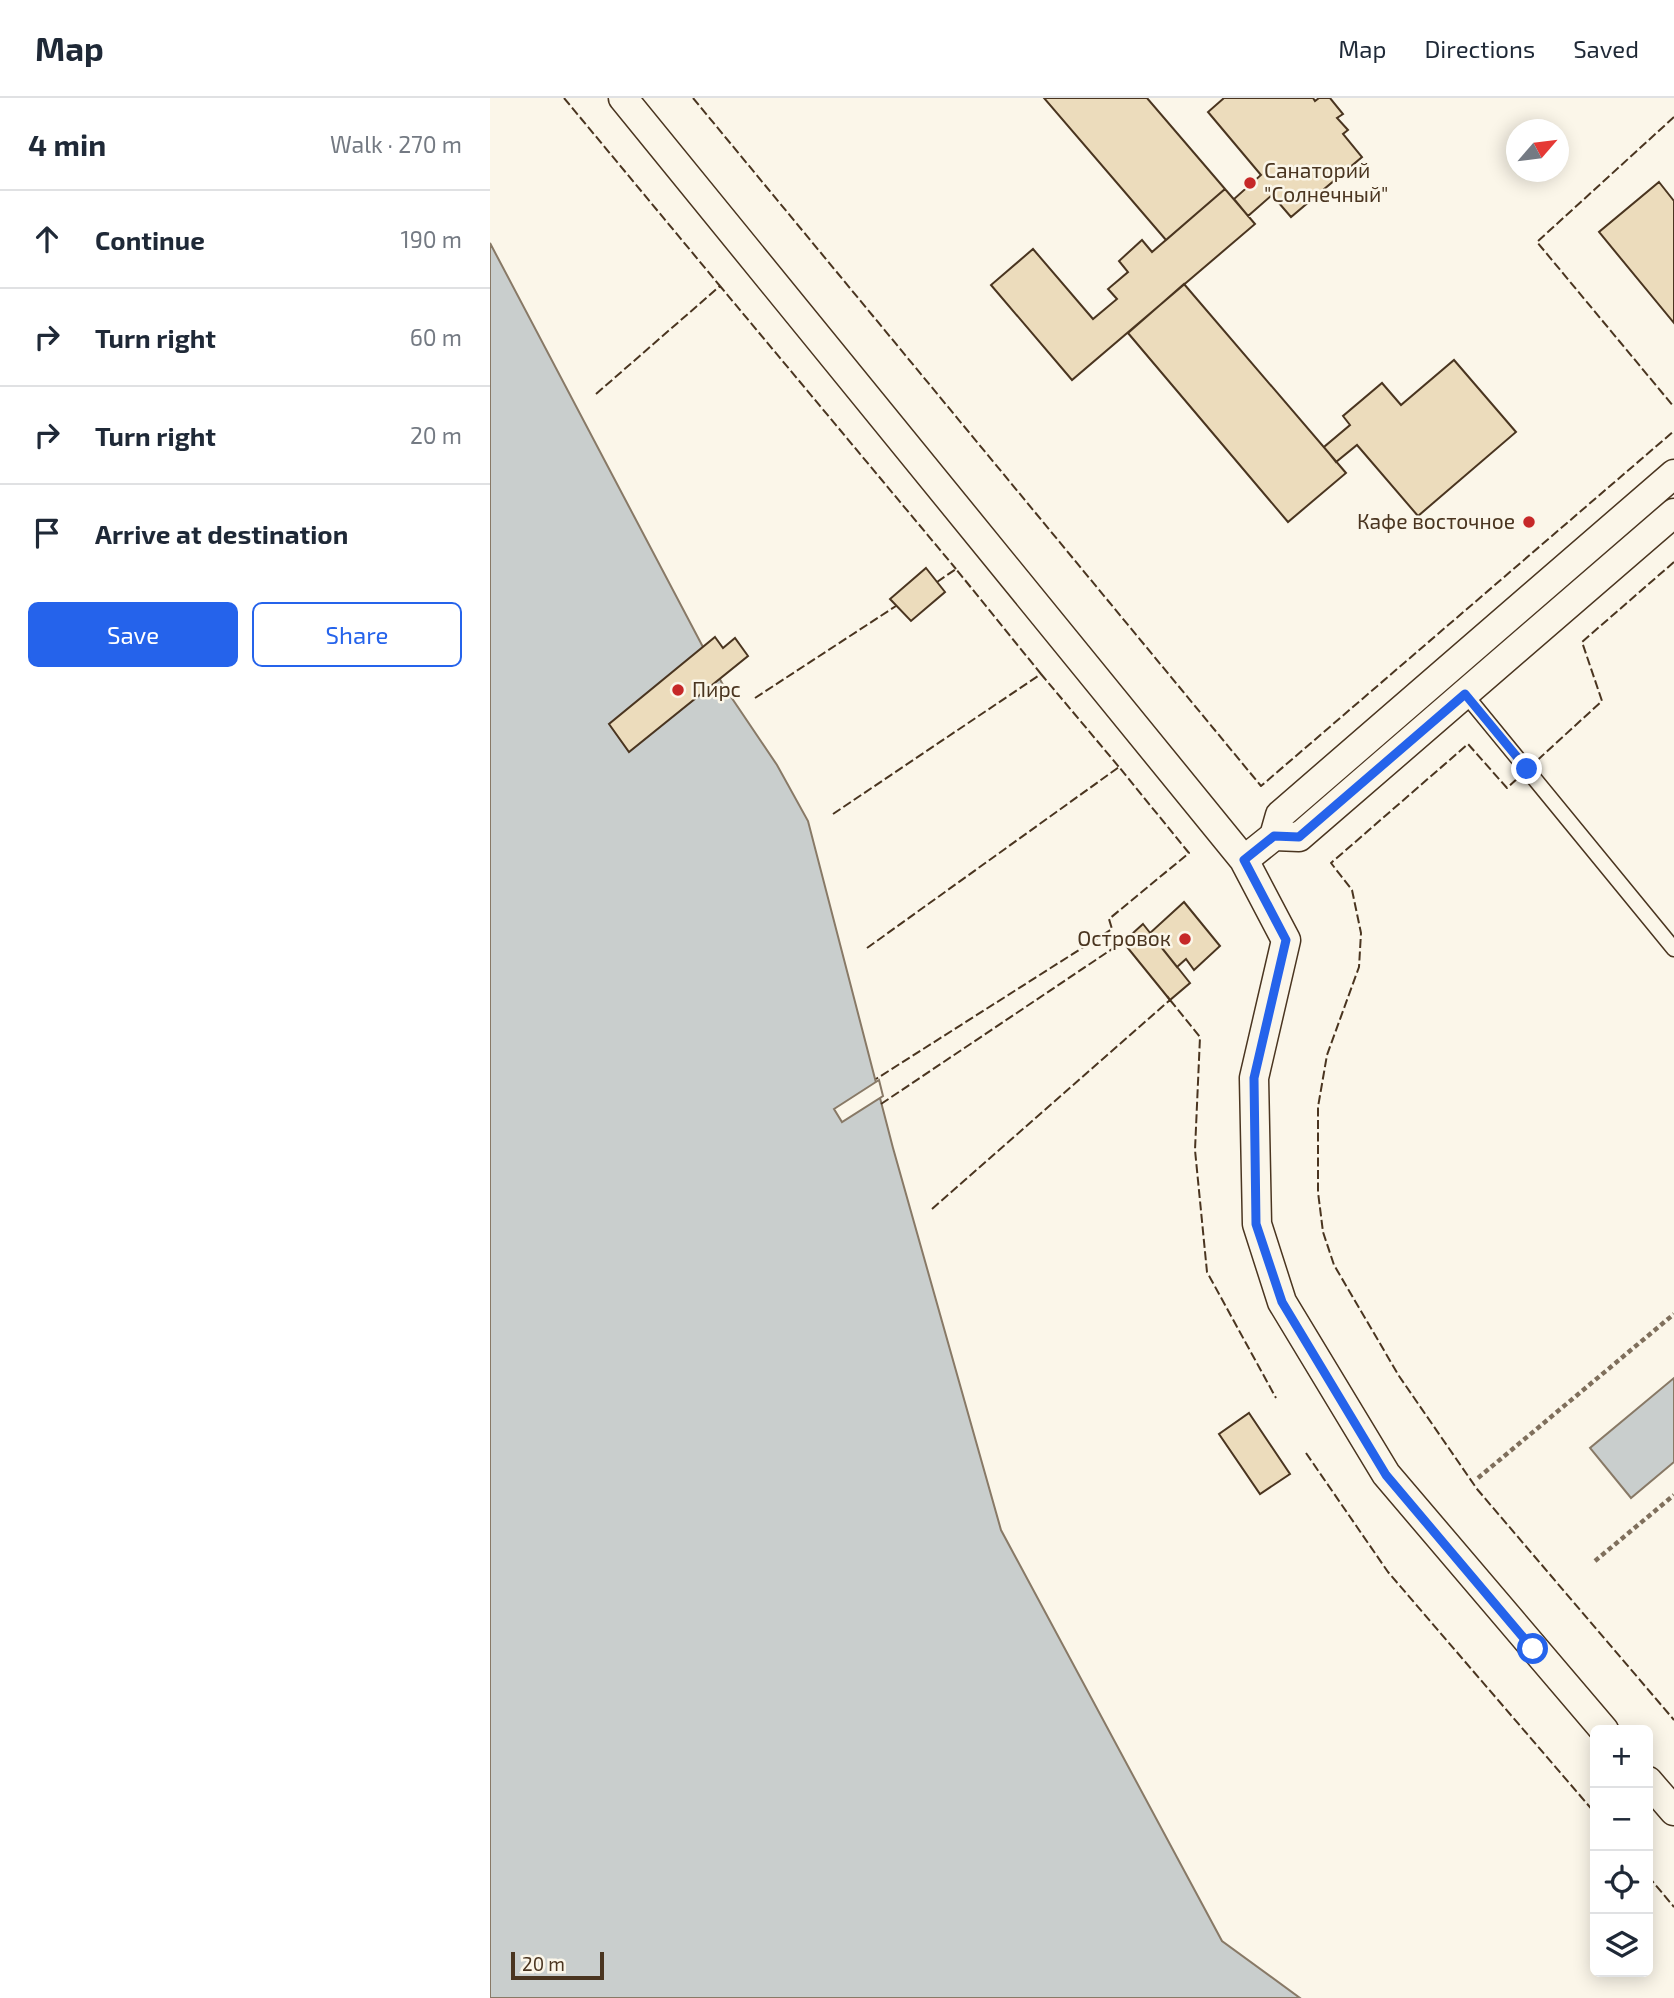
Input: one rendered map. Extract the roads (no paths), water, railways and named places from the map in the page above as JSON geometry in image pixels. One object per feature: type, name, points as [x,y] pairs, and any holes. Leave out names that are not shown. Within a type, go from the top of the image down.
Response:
[{"type":"street","points":[[623,98],[1244,860],[1286,940],[1254,1078],[1256,1224],[1282,1302],[1386,1475],[1600,1725]]},
{"type":"street","points":[[1244,860],[1274,836],[1280,815],[1674,474]]},
{"type":"street","points":[[1274,836],[1299,837],[1674,513]]},
{"type":"street","points":[[1653,1787],[1674,1811]]},
{"type":"lane","points":[[1465,694],[1674,948]]},
{"type":"place","name":"Санаторий \"Солнечный\"","points":[[1250,183]]},
{"type":"place","name":"Кафе восточное","points":[[1529,522]]},
{"type":"place","name":"Пирс","points":[[678,690]]},
{"type":"place","name":"Островок","points":[[1185,939]]}]
